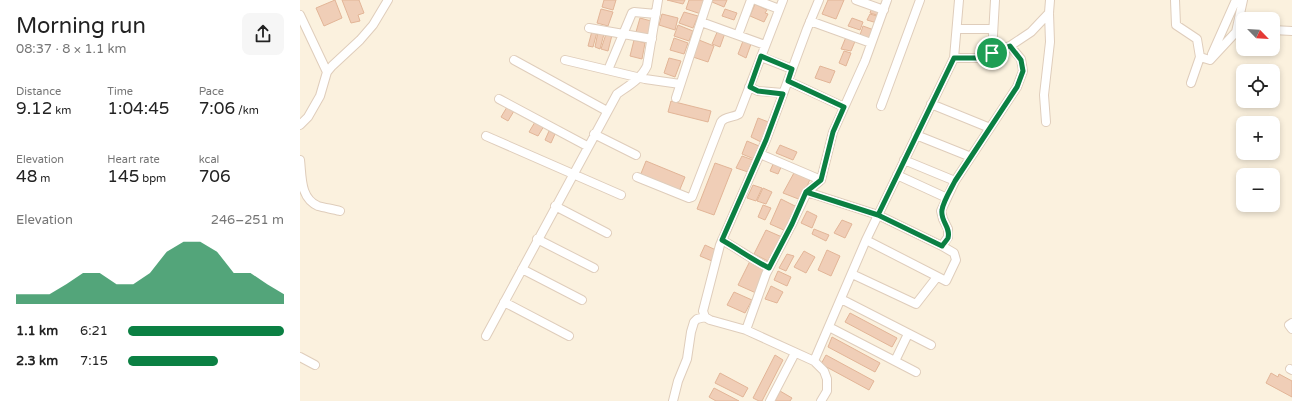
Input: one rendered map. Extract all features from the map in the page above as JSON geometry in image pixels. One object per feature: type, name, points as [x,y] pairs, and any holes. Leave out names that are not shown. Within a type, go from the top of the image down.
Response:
[{"type":"street","points":[[300,125],[308,117],[320,96],[327,72],[360,40],[373,24],[388,0]]},
{"type":"street","points":[[486,336],[607,110],[617,94],[640,78],[644,72],[647,66],[658,0]]},
{"type":"street","points":[[676,98],[708,0]]},
{"type":"street","points":[[738,35],[751,0]]},
{"type":"street","points":[[756,0],[779,9]]},
{"type":"street","points":[[637,177],[689,198],[692,197],[721,122],[724,118],[737,116],[739,114],[783,0]]},
{"type":"street","points":[[819,0],[760,154],[722,240],[703,311],[705,317],[710,320],[746,330],[814,361],[824,371],[827,379],[827,391],[821,401]]},
{"type":"street","points":[[856,0],[884,10]]},
{"type":"street","points":[[746,330],[766,274],[792,224],[806,192],[821,180],[833,132],[871,43],[887,0]]},
{"type":"street","points":[[881,106],[920,0]]},
{"type":"street","points":[[814,361],[866,240],[954,58],[959,0]]},
{"type":"street","points":[[992,53],[995,0]]},
{"type":"street","points":[[1046,122],[1044,95],[1050,42],[1050,0]]},
{"type":"street","points":[[1175,0],[1176,25],[1197,39],[1200,56],[1191,83]]},
{"type":"street","points":[[1210,60],[1236,0]]},
{"type":"street","points":[[1210,60],[1236,32],[1243,0]]},
{"type":"street","points":[[608,70],[632,13],[656,14]]},
{"type":"street","points":[[954,58],[976,58],[1010,46],[1031,32],[1049,13]]},
{"type":"street","points":[[300,15],[327,72]]},
{"type":"street","points":[[810,21],[871,43]]},
{"type":"street","points":[[700,22],[766,45]]},
{"type":"street","points":[[589,28],[652,40]]},
{"type":"street","points":[[957,29],[993,29]]},
{"type":"street","points":[[1280,30],[1292,31]]},
{"type":"street","points":[[942,246],[948,237],[948,229],[943,220],[942,211],[947,198],[955,181],[1017,87],[1023,71],[1021,60],[1010,46]]},
{"type":"street","points":[[761,56],[792,69]]},
{"type":"street","points":[[1200,56],[1210,60]]},
{"type":"street","points":[[514,60],[607,110]]},
{"type":"street","points":[[565,60],[640,78],[680,84]]},
{"type":"street","points":[[788,81],[844,107]]},
{"type":"street","points":[[750,87],[758,91],[783,94]]},
{"type":"street","points":[[499,99],[587,146]]},
{"type":"street","points":[[931,104],[990,128]]},
{"type":"street","points":[[594,134],[636,155]]},
{"type":"street","points":[[916,135],[971,157]]},
{"type":"street","points":[[486,136],[621,195]]},
{"type":"street","points":[[760,154],[821,180]]},
{"type":"street","points":[[300,160],[303,190],[306,196],[318,205],[340,211]]},
{"type":"street","points":[[904,160],[955,181]]},
{"type":"street","points":[[897,175],[947,198]]},
{"type":"street","points":[[806,192],[878,215],[942,246],[954,253],[956,260],[946,281],[866,240]]},
{"type":"street","points":[[555,206],[607,233]]},
{"type":"street","points":[[538,239],[594,268]]},
{"type":"street","points":[[722,240],[769,268]]},
{"type":"street","points":[[522,269],[582,300]]},
{"type":"street","points":[[852,274],[916,304],[937,277]]},
{"type":"street","points":[[841,299],[931,346]]},
{"type":"street","points":[[504,302],[569,336]]},
{"type":"street","points":[[673,401],[678,381],[687,359],[694,322],[697,319],[705,317]]},
{"type":"street","points":[[1292,323],[1289,325],[1292,329]]},
{"type":"street","points":[[829,326],[916,372]]},
{"type":"street","points":[[895,361],[908,334]]},
{"type":"street","points":[[770,401],[796,353]]},
{"type":"street","points":[[300,357],[315,365]]},
{"type":"building","points":[[335,0],[342,18],[324,26],[316,8]]},
{"type":"building","points":[[342,0],[359,0],[364,13],[358,15],[360,21],[351,23]]},
{"type":"building","points":[[604,0],[616,0],[613,10],[602,7]]},
{"type":"building","points":[[667,0],[685,0],[683,4]]},
{"type":"building","points":[[689,0],[706,0],[701,14],[686,9]]},
{"type":"building","points":[[713,0],[727,0],[724,7],[712,2]]},
{"type":"building","points":[[828,0],[844,0],[836,19],[822,14]]},
{"type":"building","points":[[755,4],[767,10],[765,13],[768,14],[764,22],[750,16]]},
{"type":"building","points":[[872,7],[881,11],[880,16],[870,13]]},
{"type":"building","points":[[601,9],[613,12],[608,26],[597,23]]},
{"type":"building","points":[[725,9],[737,13],[734,20],[722,16]]},
{"type":"building","points":[[684,12],[698,16],[693,28],[679,23]]},
{"type":"building","points":[[662,14],[678,18],[675,30],[659,25]]},
{"type":"building","points":[[870,14],[880,17],[877,23],[867,20]]},
{"type":"building","points":[[640,18],[651,21],[648,36],[636,32]]},
{"type":"building","points":[[852,18],[863,22],[860,30],[848,26]]},
{"type":"building","points":[[678,25],[693,31],[689,41],[674,36]]},
{"type":"building","points":[[863,26],[874,30],[870,39],[860,35]]},
{"type":"building","points":[[718,30],[725,33],[720,47],[712,44]]},
{"type":"building","points":[[592,31],[597,32],[593,47],[588,46]]},
{"type":"building","points":[[598,32],[604,34],[600,49],[595,47]]},
{"type":"building","points":[[606,34],[612,35],[608,51],[601,49]]},
{"type":"building","points":[[846,37],[856,39],[851,51],[841,49]]},
{"type":"building","points":[[674,38],[688,43],[684,54],[670,50]]},
{"type":"building","points":[[634,40],[645,43],[642,59],[630,56]]},
{"type":"building","points":[[699,40],[714,46],[708,62],[693,57]]},
{"type":"building","points":[[743,41],[751,44],[746,58],[738,54]]},
{"type":"building","points":[[844,51],[851,53],[846,66],[839,63]]},
{"type":"building","points":[[669,58],[681,61],[675,77],[664,73]]},
{"type":"building","points":[[820,66],[835,71],[830,83],[815,78]]},
{"type":"building","points":[[671,101],[711,111],[708,122],[668,112]]},
{"type":"building","points":[[507,107],[514,111],[508,121],[501,117]]},
{"type":"building","points":[[758,118],[771,123],[763,143],[751,137]]},
{"type":"building","points":[[535,122],[544,126],[538,136],[529,132]]},
{"type":"building","points":[[549,131],[555,134],[551,143],[545,140]]},
{"type":"building","points":[[747,141],[759,146],[754,159],[742,154]]},
{"type":"building","points":[[780,145],[797,152],[793,160],[776,153]]},
{"type":"building","points":[[742,156],[753,160],[748,172],[736,168]]},
{"type":"building","points":[[646,161],[685,177],[678,194],[640,176]]},
{"type":"building","points":[[774,162],[782,165],[778,174],[770,171]]},
{"type":"building","points":[[715,163],[732,169],[714,215],[697,209]]},
{"type":"building","points":[[795,171],[811,177],[801,200],[783,193]]},
{"type":"building","points":[[753,185],[762,188],[756,201],[747,198]]},
{"type":"building","points":[[763,188],[772,192],[766,204],[757,201]]},
{"type":"building","points":[[781,199],[797,207],[786,231],[770,224]]},
{"type":"building","points":[[763,205],[771,208],[765,220],[758,217]]},
{"type":"building","points":[[807,211],[817,216],[812,228],[801,223]]},
{"type":"building","points":[[842,220],[852,224],[845,238],[834,233]]},
{"type":"building","points":[[814,229],[829,235],[826,241],[812,234]]},
{"type":"building","points":[[766,230],[782,237],[770,262],[754,254]]},
{"type":"building","points":[[705,245],[716,250],[712,261],[700,256]]},
{"type":"building","points":[[827,250],[840,256],[831,276],[818,270]]},
{"type":"building","points":[[804,251],[815,257],[806,273],[794,267]]},
{"type":"building","points":[[787,254],[794,256],[786,271],[779,268]]},
{"type":"building","points":[[750,261],[767,269],[756,293],[738,285]]},
{"type":"building","points":[[778,271],[791,277],[787,286],[774,280]]},
{"type":"building","points":[[771,286],[783,292],[777,303],[765,299]]},
{"type":"building","points":[[734,292],[752,300],[745,313],[727,305]]},
{"type":"building","points":[[850,313],[897,338],[892,347],[845,322]]},
{"type":"building","points":[[832,337],[880,363],[875,372],[828,347]]},
{"type":"building","points":[[775,355],[783,360],[762,401],[759,401],[753,398]]},
{"type":"building","points":[[826,355],[874,381],[869,390],[821,364]]},
{"type":"building","points":[[720,373],[748,388],[743,397],[715,383]]},
{"type":"building","points":[[1271,373],[1278,377],[1279,374],[1292,381],[1292,397],[1266,383]]},
{"type":"building","points":[[714,388],[739,401],[716,401],[709,397]]},
{"type":"building","points":[[780,391],[792,398],[790,401],[775,401]]},
{"type":"route","points":[[992,53],[976,58],[954,58],[878,215],[806,192],[821,180],[833,132],[844,107],[788,81],[792,69],[761,56],[750,87],[758,91],[783,94],[766,140],[722,240],[769,268],[792,224],[806,192],[842,203],[878,215],[942,246],[948,237],[948,229],[943,220],[942,211],[947,198],[955,181],[1017,87],[1023,71],[1021,60],[1010,46],[992,53]]}]
